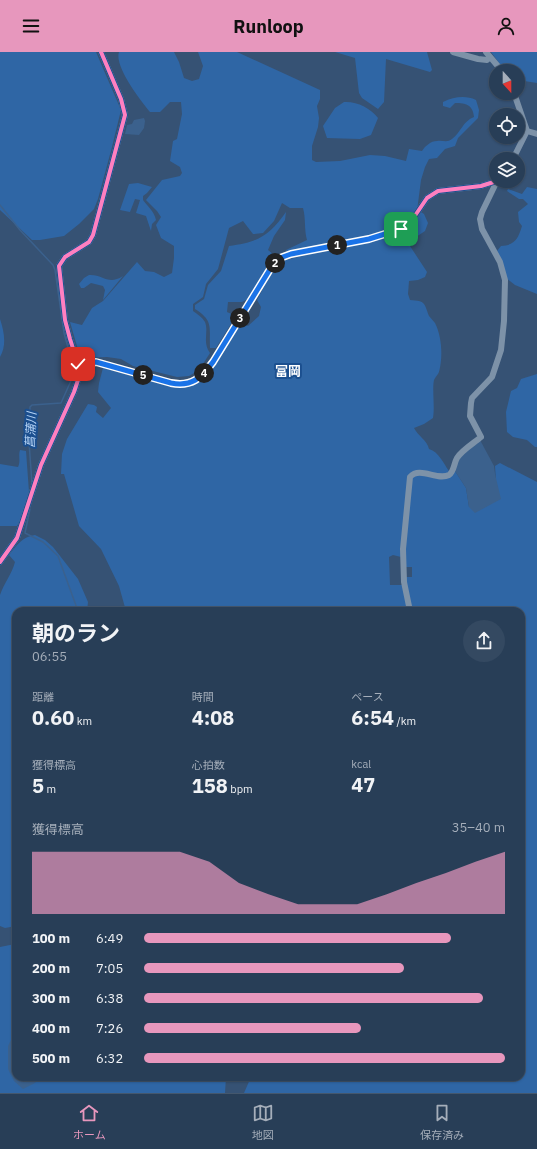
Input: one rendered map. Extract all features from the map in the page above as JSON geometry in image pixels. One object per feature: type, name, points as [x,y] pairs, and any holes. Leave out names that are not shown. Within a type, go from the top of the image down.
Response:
[{"type":"street","points":[[0,562],[17,538],[41,464],[79,377],[78,364],[65,320],[59,266],[65,257],[89,242],[93,235],[125,116],[121,99],[101,52]]},
{"type":"street","points":[[453,52],[487,60],[488,55],[496,64]]},
{"type":"street","points":[[516,100],[527,131],[516,152]]},
{"type":"street","points":[[527,131],[537,134]]},
{"type":"street","points":[[78,364],[96,362],[171,383],[190,383],[204,374],[213,362],[272,266],[280,258],[291,254],[369,239],[401,229],[410,223],[427,198],[438,191],[481,186],[489,184]]},
{"type":"street","points":[[409,607],[404,582],[403,558],[410,477],[417,473],[448,476],[451,473],[458,457],[481,437],[470,416],[472,398],[492,378],[501,350],[505,280],[500,262],[482,229],[480,218],[494,188]]},
{"type":"shaded area","points":[[0,52],[96,52],[121,110],[98,199],[94,209],[64,236],[32,240],[0,210]]},
{"type":"shaded area","points":[[119,52],[174,52],[184,78],[192,81],[199,79],[203,66],[198,52],[237,52],[320,90],[320,99],[317,106],[319,118],[318,127],[312,146],[312,160],[316,162],[340,161],[370,155],[385,156],[406,161],[409,149],[422,151],[426,146],[433,142],[450,140],[467,121],[474,117],[472,110],[466,104],[455,103],[450,108],[443,106],[443,102],[451,99],[464,97],[476,100],[479,110],[478,118],[458,138],[455,146],[445,149],[437,158],[429,159],[421,180],[417,211],[401,225],[389,231],[288,253],[286,250],[307,240],[303,208],[290,208],[282,203],[274,221],[263,233],[253,234],[243,221],[229,228],[218,269],[206,284],[203,297],[193,304],[193,311],[205,322],[206,345],[210,353],[199,370],[189,376],[177,377],[133,366],[121,359],[107,357],[84,358],[79,353],[70,322],[82,325],[92,308],[103,301],[137,262],[145,271],[154,272],[164,277],[172,273],[174,246],[161,238],[156,225],[161,217],[146,200],[162,180],[180,176],[182,173],[180,167],[170,161],[173,141],[177,139],[182,114],[181,102],[170,102],[160,112],[150,112],[134,91],[124,74],[118,58]]},
{"type":"shaded area","points":[[335,52],[427,52],[432,70],[430,72],[386,59],[384,102],[378,109],[362,98],[359,93],[355,58]]},
{"type":"shaded area","points":[[491,52],[537,52],[537,83],[525,81],[525,64],[500,64]]},
{"type":"shaded area","points":[[344,102],[363,106],[375,114],[378,118],[371,135],[360,139],[327,138],[323,126],[335,108]]},
{"type":"shaded area","points":[[144,118],[144,128],[139,135],[125,134],[127,125],[132,124],[134,120]]},
{"type":"shaded area","points":[[138,183],[152,187],[143,196],[143,200],[156,220],[152,224],[151,231],[146,216],[136,213],[140,200],[135,199],[130,212],[120,210],[129,184]]},
{"type":"shaded area","points":[[527,187],[537,189],[537,294],[515,285],[506,278],[497,251],[501,246],[513,243],[517,238],[522,226],[519,222],[518,212],[528,204],[523,199],[519,199],[507,191],[508,189],[522,194]]},
{"type":"shaded area","points":[[286,212],[285,220],[274,236],[268,250],[274,255],[268,260],[270,264],[250,298],[242,302],[228,302],[227,312],[236,316],[216,348],[210,348],[210,330],[208,321],[195,309],[195,305],[204,299],[208,285],[221,271],[229,246],[247,243],[262,236],[274,227]]},
{"type":"shaded area","points":[[421,212],[424,214],[428,223],[425,231],[410,241],[410,246],[427,272],[425,277],[418,280],[409,281],[408,294],[410,300],[419,301],[424,304],[429,316],[435,323],[440,341],[440,366],[439,372],[434,379],[433,384],[433,418],[414,428],[429,449],[438,455],[449,471],[455,471],[466,488],[469,507],[496,481],[495,466],[500,463],[537,482],[537,1093],[244,1093],[249,1081],[525,1081],[525,607],[125,607],[119,586],[101,549],[79,526],[64,474],[61,474],[62,454],[67,439],[88,404],[97,407],[96,412],[103,418],[111,408],[98,392],[103,368],[171,387],[183,387],[198,383],[208,376],[241,322],[248,326],[259,316],[261,307],[257,300],[274,267],[285,260],[399,234],[409,228]],"holes":[[[393,555],[401,557],[405,567],[412,567],[412,577],[406,577],[402,585],[390,585],[389,557]]]},
{"type":"shaded area","points":[[89,275],[98,276],[109,280],[118,279],[123,276],[103,300],[105,290],[103,286],[91,283],[84,288],[81,288],[79,284]]},
{"type":"shaded area","points":[[0,319],[4,333],[4,348],[0,357]]},
{"type":"shaded area","points":[[537,374],[537,447],[535,447],[527,440],[513,437],[507,432],[506,412],[511,391],[517,388],[521,379]]},
{"type":"shaded area","points":[[480,440],[494,466],[501,499],[475,513],[469,507],[466,488],[455,471],[458,458]]},
{"type":"shaded area","points":[[20,450],[26,451],[29,492],[21,519],[17,526],[0,526],[0,464],[18,467]]},
{"type":"shaded area","points":[[35,535],[45,540],[53,547],[78,579],[88,602],[87,607],[12,607],[12,927],[5,928],[0,926],[0,595],[15,562],[9,555],[17,545],[30,536]]},
{"type":"shaded area","points":[[12,945],[12,1081],[226,1081],[225,1093],[0,1093],[0,947]]},
{"type":"shaded area","points":[[12,1038],[12,1077],[8,1069],[8,1046]]},
{"type":"shaded area","points":[[14,1081],[37,1081],[35,1083],[23,1089]]},
{"type":"waterway","name":"菖蒲川","points":[[0,205],[20,230],[53,265],[64,333],[74,370],[74,374],[61,403],[32,405],[30,407],[29,442],[32,484]]},
{"type":"waterway","name":"菖蒲川","points":[[30,509],[25,533],[43,542],[58,556],[77,607]]},
{"type":"cycle path","points":[[0,562],[17,538],[41,465],[74,392],[79,377],[78,364],[65,320],[59,266],[65,257],[89,242],[93,235],[125,115],[121,99],[101,52]]},
{"type":"cycle path","points":[[78,364],[96,362],[178,384],[185,384],[195,380],[200,377],[213,362],[272,267],[280,258],[291,254],[369,239],[401,229],[410,223],[427,198],[438,191],[481,186],[489,184]]},
{"type":"district","name":"富岡","points":[[288,371]]},
{"type":"route","points":[[78,364],[96,362],[171,383],[190,383],[204,374],[213,362],[255,296],[272,266],[280,258],[291,254],[369,239],[401,229]]}]
